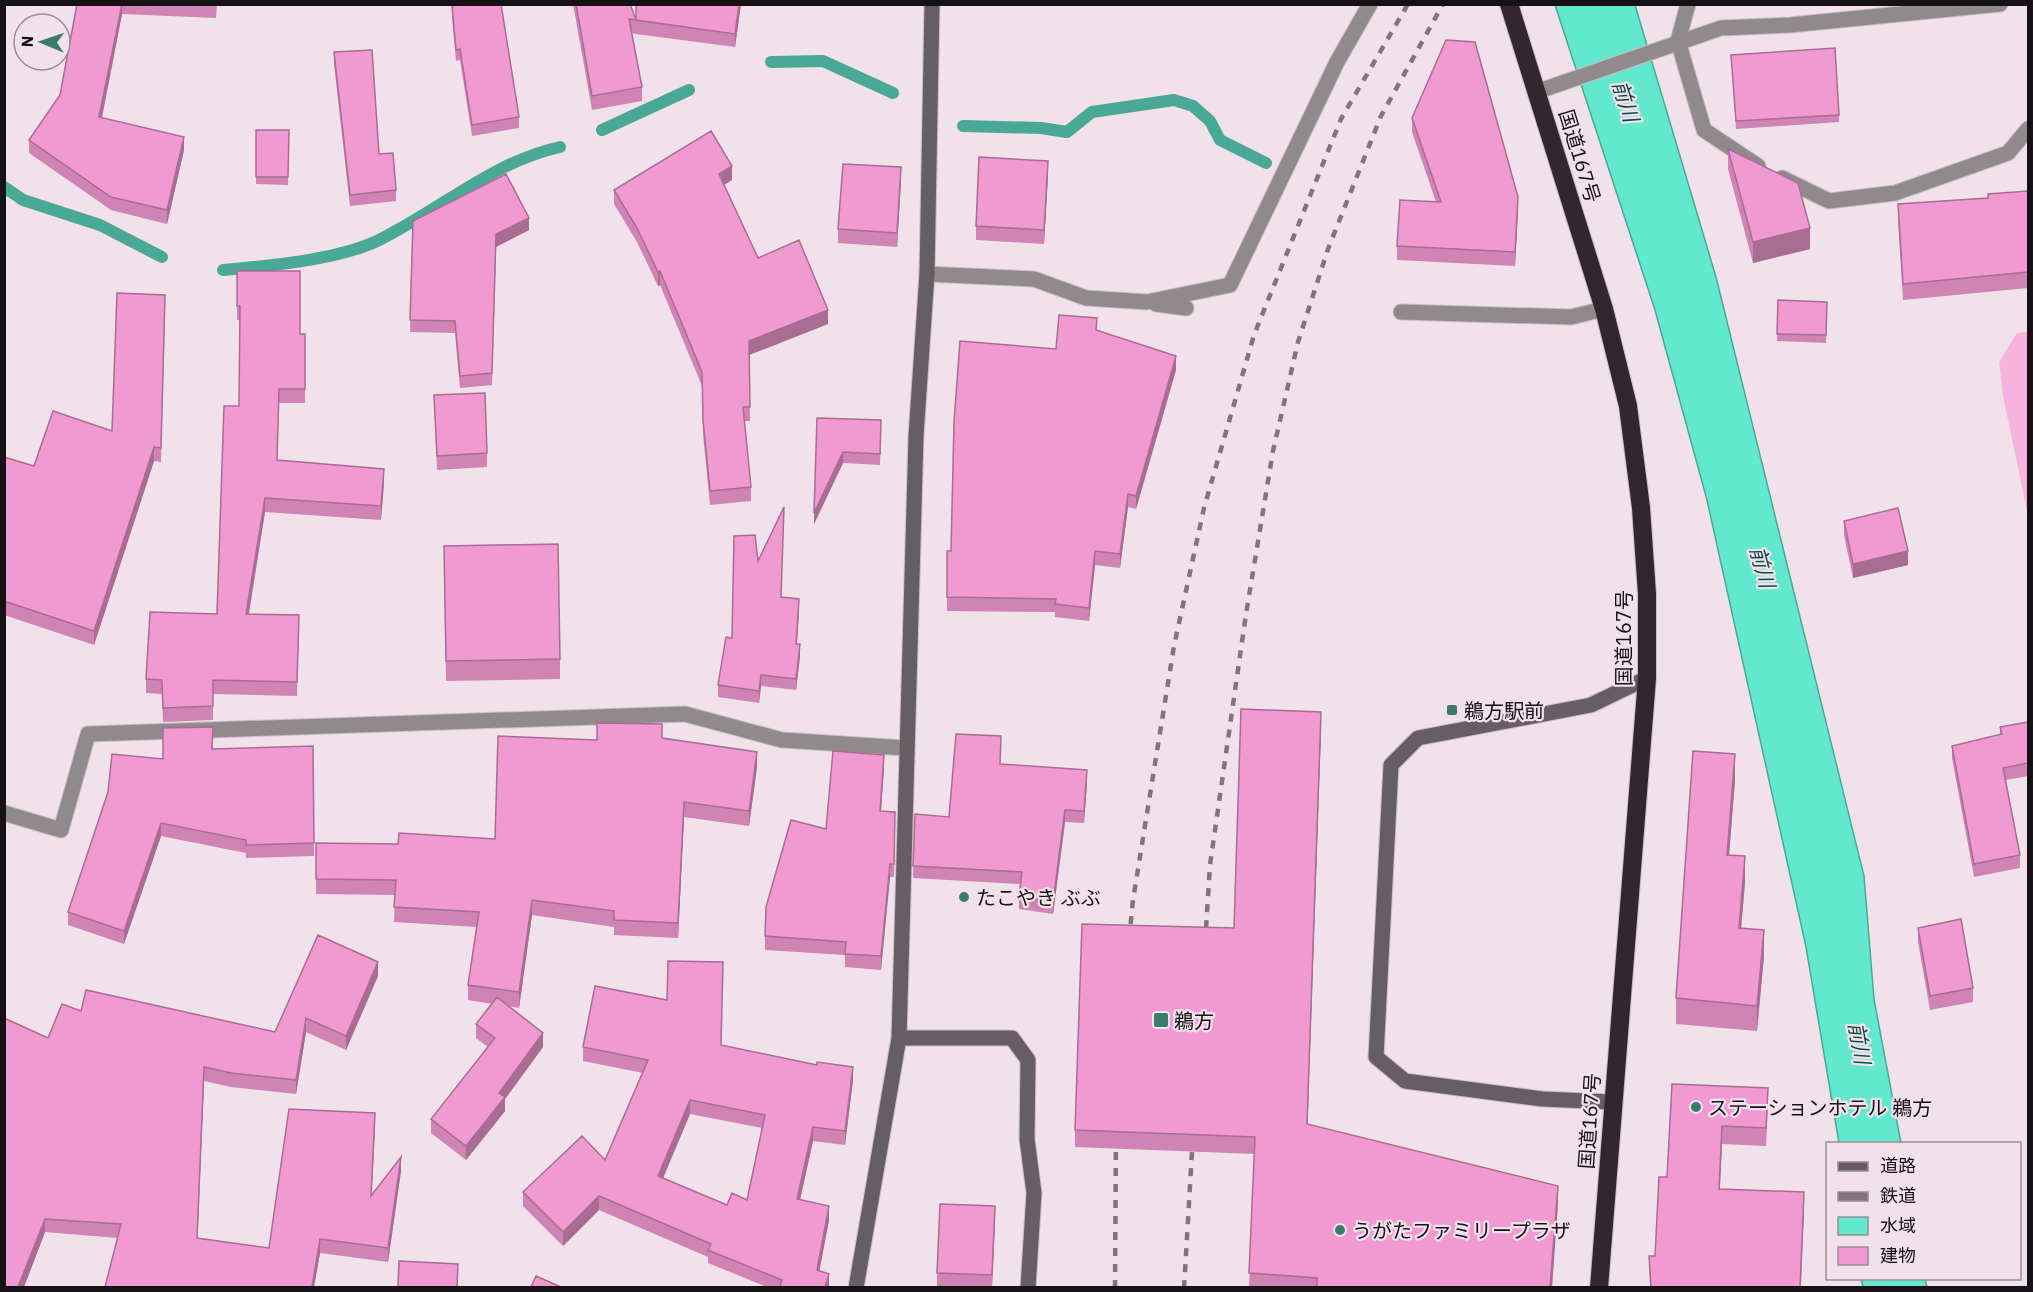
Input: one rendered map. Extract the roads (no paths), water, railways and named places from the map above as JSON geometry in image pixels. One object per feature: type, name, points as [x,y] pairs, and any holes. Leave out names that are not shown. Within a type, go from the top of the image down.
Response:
[{"type":"highway","name":"国道167号","points":[[1509,4],[1604,309],[1628,406],[1637,477],[1647,594],[1647,678],[1599,1287]]},
{"type":"street","points":[[855,1287],[899,1038],[916,436],[927,274],[932,4]]},
{"type":"street","points":[[1146,302],[1230,285],[1337,62],[1370,4]]},
{"type":"street","points":[[1688,4],[1678,41],[1704,130],[1761,168],[1829,201],[1895,193],[2008,153],[2028,129]]},
{"type":"street","points":[[1536,92],[1721,28],[1790,25],[2000,4]]},
{"type":"street","points":[[927,274],[1034,279],[1086,298],[1146,302],[1186,308]]},
{"type":"street","points":[[1401,312],[1570,317],[1604,309]]},
{"type":"street","points":[[1612,1102],[1542,1099],[1405,1081],[1376,1057],[1391,765],[1418,738],[1591,705],[1647,678]]},
{"type":"street","points":[[4,813],[61,830],[88,734],[685,714],[782,740],[906,748]]},
{"type":"street","points":[[899,1038],[1012,1038],[1028,1060],[1027,1139],[1034,1193],[1028,1287]]},
{"type":"water","name":"前川","points":[[1555,5],[1635,5],[1716,277],[1864,876],[1874,999],[1901,1142],[1839,1142],[1806,947],[1707,500],[1655,310]]},
{"type":"water","points":[[1861,1280],[1925,1280],[1927,1287],[1863,1287]]},
{"type":"waterway","points":[[771,62],[823,61],[893,93]]},
{"type":"waterway","points":[[602,130],[689,90]]},
{"type":"waterway","points":[[963,126],[1041,128],[1067,132],[1092,112],[1174,100],[1193,106],[1210,121],[1220,140],[1266,163]]},
{"type":"waterway","points":[[223,270],[301,261],[361,248],[400,229],[489,175],[535,154],[560,147]]},
{"type":"waterway","points":[[4,187],[23,200],[100,225],[162,257]]},
{"type":"railway","points":[[1129,940],[1133,900],[1174,646],[1204,508],[1254,335],[1341,119],[1408,4]]},
{"type":"railway","points":[[1205,944],[1210,865],[1246,614],[1273,451],[1298,342],[1328,249],[1381,116],[1443,4]]},
{"type":"railway","points":[[1115,1288],[1116,1132]]},
{"type":"railway","points":[[1184,1288],[1193,1135]]},
{"type":"place","name":"鵜方駅前","points":[[1452,710]]},
{"type":"place","name":"たこやき ぶぶ","points":[[964,897]]},
{"type":"place","name":"鵜方","points":[[1161,1020]]},
{"type":"place","name":"ステーションホテル 鵜方","points":[[1696,1107]]},
{"type":"place","name":"うがたファミリープラザ","points":[[1340,1230]]}]
